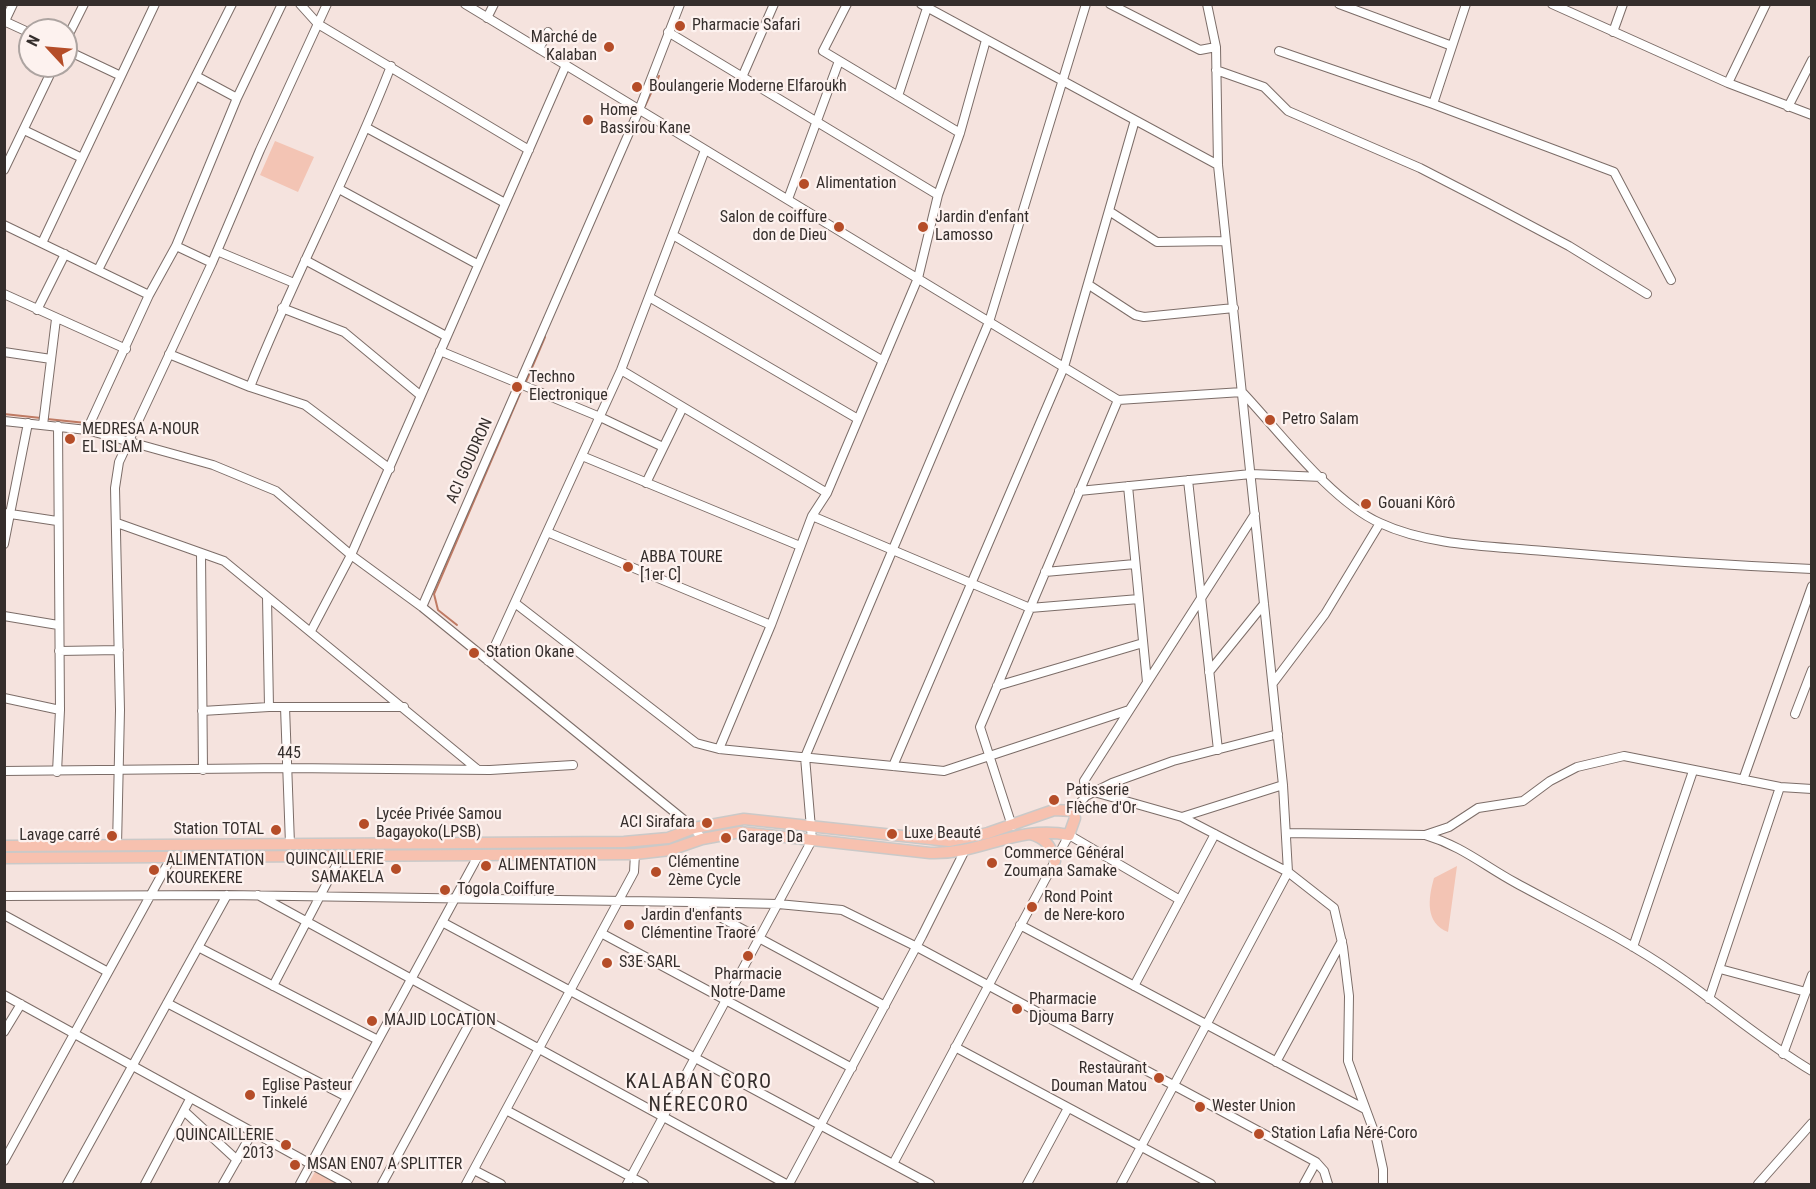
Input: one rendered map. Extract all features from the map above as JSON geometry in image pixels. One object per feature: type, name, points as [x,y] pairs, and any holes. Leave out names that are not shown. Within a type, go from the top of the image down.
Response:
[{"type":"main road","points":[[4,846],[633,842],[668,838],[694,828],[744,819],[949,841],[1012,826],[1054,810],[1073,811],[1075,818],[1069,835],[1047,831],[1027,832],[964,852],[930,854],[740,832],[702,839],[670,850],[635,854],[4,858]]},
{"type":"main road","points":[[1027,832],[1042,837],[1048,843],[1055,861]]},
{"type":"street","points":[[5,22],[13,4]]},
{"type":"street","points":[[77,18],[84,4]]},
{"type":"street","points":[[42,243],[155,4]]},
{"type":"street","points":[[98,270],[232,4]]},
{"type":"street","points":[[87,430],[149,295],[176,246],[237,98],[282,4]]},
{"type":"street","points":[[300,4],[318,24],[529,150]]},
{"type":"street","points":[[117,846],[119,650],[115,488],[119,462],[212,263],[260,150],[327,4]]},
{"type":"street","points":[[465,4],[1118,400],[1242,392]]},
{"type":"street","points":[[487,18],[494,4]]},
{"type":"street","name":"ACI GOUDRON","points":[[422,607],[639,110],[680,4]]},
{"type":"street","points":[[743,75],[774,4]]},
{"type":"street","points":[[847,4],[823,51],[960,133]]},
{"type":"street","points":[[628,1181],[812,840],[805,757],[989,322],[1086,4]]},
{"type":"street","points":[[1110,4],[1200,50],[1216,47]]},
{"type":"street","points":[[1121,1185],[1288,873],[1283,784],[1218,165],[1216,47],[1207,4]]},
{"type":"street","points":[[1339,4],[1452,46]]},
{"type":"street","points":[[1433,104],[1466,4]]},
{"type":"street","points":[[1613,32],[1623,4]]},
{"type":"street","points":[[1728,83],[1766,4]]},
{"type":"street","points":[[1553,5],[1728,83],[1812,116]]},
{"type":"street","points":[[898,96],[924,6],[1218,165]]},
{"type":"street","points":[[539,49],[548,32]]},
{"type":"street","points":[[668,32],[743,75],[938,195]]},
{"type":"street","points":[[719,749],[771,625],[812,516],[827,494],[918,278],[938,195],[960,133],[986,40]]},
{"type":"street","points":[[1279,51],[1433,104],[1614,172],[1671,280]]},
{"type":"street","points":[[78,56],[121,76]]},
{"type":"street","points":[[788,199],[839,60]]},
{"type":"street","points":[[1788,107],[1812,60]]},
{"type":"street","points":[[311,631],[351,555],[390,469],[477,264],[566,65]]},
{"type":"street","points":[[250,387],[282,308],[367,128],[391,66]]},
{"type":"street","points":[[1216,70],[1264,87],[1288,111],[1420,168],[1488,203],[1569,246],[1647,294]]},
{"type":"street","points":[[196,76],[237,98]]},
{"type":"street","points":[[4,170],[48,78]]},
{"type":"street","points":[[893,766],[1064,367],[1135,120]]},
{"type":"street","points":[[367,128],[506,203]]},
{"type":"street","points":[[24,130],[82,158]]},
{"type":"street","points":[[488,661],[621,370],[705,150]]},
{"type":"street","points":[[339,189],[477,264]]},
{"type":"street","points":[[1109,211],[1157,242],[1226,241]]},
{"type":"street","points":[[4,225],[149,295]]},
{"type":"street","points":[[673,235],[883,361]]},
{"type":"street","points":[[176,246],[212,263]]},
{"type":"street","points":[[217,251],[294,283]]},
{"type":"street","points":[[37,310],[65,254]]},
{"type":"street","points":[[305,260],[446,336]]},
{"type":"street","points":[[1089,285],[1135,315],[1144,317],[1234,308]]},
{"type":"street","points":[[4,294],[126,349]]},
{"type":"street","points":[[649,297],[858,420]]},
{"type":"street","points":[[282,308],[344,332],[420,395]]},
{"type":"street","points":[[43,425],[56,319]]},
{"type":"street","points":[[440,351],[600,417],[663,447]]},
{"type":"street","points":[[4,352],[51,359]]},
{"type":"street","points":[[169,354],[250,387],[305,405],[390,469]]},
{"type":"street","points":[[621,370],[827,494]]},
{"type":"street","points":[[1242,392],[1322,477],[1357,509],[1380,523],[1411,533],[1468,544],[1671,563],[1812,569]]},
{"type":"street","points":[[1012,826],[980,727],[1118,400]]},
{"type":"street","points":[[646,483],[683,407]]},
{"type":"street","points":[[4,421],[87,430],[130,441],[213,465],[276,491],[351,555],[422,607],[694,828],[702,839]]},
{"type":"street","points":[[4,544],[7,513],[28,423]]},
{"type":"street","points":[[57,771],[60,710],[58,426]]},
{"type":"street","points":[[582,456],[800,546]]},
{"type":"street","points":[[1079,492],[1251,474],[1322,477]]},
{"type":"street","points":[[1188,480],[1203,596],[1218,750]]},
{"type":"street","points":[[1128,486],[1147,682]]},
{"type":"street","points":[[7,513],[57,521]]},
{"type":"street","points":[[1090,794],[1084,780],[1255,514]]},
{"type":"street","points":[[812,516],[1030,608],[1139,599]]},
{"type":"street","points":[[117,523],[224,561],[477,769]]},
{"type":"street","points":[[1273,683],[1325,614],[1380,523]]},
{"type":"street","points":[[547,532],[771,625]]},
{"type":"street","points":[[201,553],[203,770]]},
{"type":"street","points":[[1045,572],[1136,564]]},
{"type":"street","points":[[1743,780],[1812,586]]},
{"type":"street","points":[[267,597],[269,708]]},
{"type":"street","points":[[515,603],[696,743],[719,749],[944,771],[1129,710]]},
{"type":"street","points":[[1209,672],[1264,603]]},
{"type":"street","points":[[4,616],[58,625]]},
{"type":"street","points":[[997,686],[1143,643]]},
{"type":"street","points":[[59,651],[119,650]]},
{"type":"street","points":[[1795,714],[1812,670]]},
{"type":"street","points":[[4,698],[60,710]]},
{"type":"street","points":[[202,711],[285,707],[404,707]]},
{"type":"street","points":[[285,707],[290,844]]},
{"type":"street","points":[[1073,811],[1090,794],[1173,761],[1278,734]]},
{"type":"street","points":[[1425,835],[1449,827],[1479,808],[1523,801],[1550,781],[1577,767],[1624,756],[1780,787],[1812,789]]},
{"type":"street","name":"445","points":[[4,771],[287,768],[477,769],[490,771],[573,765]]},
{"type":"street","points":[[1633,947],[1693,771]]},
{"type":"street","points":[[1182,818],[1283,784]]},
{"type":"street","points":[[1709,999],[1780,787]]},
{"type":"street","points":[[1090,794],[1182,818],[1288,873],[1334,908],[1342,941],[1349,996],[1348,1061],[1376,1137],[1383,1169],[1383,1185]]},
{"type":"street","points":[[1286,833],[1425,835],[1452,843],[1492,870],[1633,947],[1812,1071]]},
{"type":"street","points":[[1134,986],[1215,834]]},
{"type":"street","points":[[893,1164],[1069,835],[1180,900]]},
{"type":"street","points":[[257,895],[410,981],[788,1185],[917,947],[964,852]]},
{"type":"street","points":[[466,1185],[634,872],[635,854]]},
{"type":"street","points":[[273,986],[341,856]]},
{"type":"street","points":[[300,1185],[478,856]]},
{"type":"street","points":[[4,1161],[171,858]]},
{"type":"street","points":[[4,896],[151,894],[455,898],[778,904],[843,910],[917,947],[1316,1161],[1324,1171],[1328,1185]]},
{"type":"street","points":[[67,1185],[227,895]]},
{"type":"street","points":[[691,902],[885,1006]]},
{"type":"street","points":[[4,915],[108,972]]},
{"type":"street","points":[[442,922],[930,1185]]},
{"type":"street","points":[[1020,925],[1365,1109]]},
{"type":"street","points":[[601,933],[852,1068]]},
{"type":"street","points":[[1276,1062],[1342,941]]},
{"type":"street","points":[[198,947],[378,1040]]},
{"type":"street","points":[[1720,969],[1806,992]]},
{"type":"street","points":[[1783,1053],[1812,975]]},
{"type":"street","points":[[4,995],[347,1185]]},
{"type":"street","points":[[167,1003],[347,1097]]},
{"type":"street","points":[[4,1032],[21,1004]]},
{"type":"street","points":[[382,1185],[474,1015]]},
{"type":"street","points":[[956,1047],[1211,1185]]},
{"type":"street","points":[[146,1185],[190,1099]]},
{"type":"street","points":[[1027,1185],[1068,1108]]},
{"type":"street","points":[[506,1110],[628,1181],[644,1185]]},
{"type":"street","points":[[184,1111],[237,1160]]},
{"type":"street","points":[[1758,1185],[1812,1123]]},
{"type":"street","points":[[223,1185],[252,1133]]},
{"type":"street","points":[[1304,1185],[1316,1161]]},
{"type":"street","points":[[474,1170],[501,1185]]},
{"type":"shaded area","points":[[275,141],[314,157],[298,192],[260,175]]},
{"type":"shaded area","points":[[1457,866],[1448,932],[1435,923],[1430,910],[1430,894],[1434,878]]},
{"type":"shaded area","points":[[316,1170],[343,1184],[308,1184]]},
{"type":"waterway","points":[[645,106],[659,76]]},
{"type":"waterway","points":[[525,384],[545,337]]},
{"type":"waterway","points":[[457,625],[438,610],[434,594],[522,389]]},
{"type":"waterway","points":[[4,414],[41,418]]},
{"type":"waterway","points":[[47,419],[86,423]]},
{"type":"waterway","points":[[92,423],[107,425]]},
{"type":"place","name":"Pharmacie Safari","points":[[680,26]]},
{"type":"place","name":"Marché de Kalaban","points":[[609,47]]},
{"type":"place","name":"Boulangerie Moderne Elfaroukh","points":[[637,87]]},
{"type":"place","name":"Home Bassirou Kane","points":[[588,120]]},
{"type":"place","name":"Alimentation","points":[[804,184]]},
{"type":"place","name":"Salon de coiffure don de Dieu","points":[[839,227]]},
{"type":"place","name":"Jardin d'enfant Lamosso","points":[[923,227]]},
{"type":"place","name":"Techno Electronique","points":[[517,387]]},
{"type":"place","name":"Petro Salam","points":[[1270,420]]},
{"type":"place","name":"MEDRESA A-NOUR EL ISLAM","points":[[70,439]]},
{"type":"place","name":"Gouani Kôrô","points":[[1366,504]]},
{"type":"place","name":"ABBA TOURE [1er C]","points":[[628,567]]},
{"type":"place","name":"Station Okane","points":[[474,653]]},
{"type":"place","name":"Patisserie Flèche d'Or","points":[[1054,800]]},
{"type":"place","name":"ACI Sirafara","points":[[707,823]]},
{"type":"place","name":"Lycée Privée Samou Bagayoko(LPSB)","points":[[364,824]]},
{"type":"place","name":"Station TOTAL","points":[[276,830]]},
{"type":"place","name":"Luxe Beauté","points":[[892,834]]},
{"type":"place","name":"Lavage carré","points":[[112,836]]},
{"type":"place","name":"Garage Da","points":[[726,838]]},
{"type":"place","name":"Commerce Général Zoumana Samake","points":[[992,863]]},
{"type":"place","name":"ALIMENTATION","points":[[486,866]]},
{"type":"place","name":"QUINCAILLERIE SAMAKELA","points":[[396,869]]},
{"type":"place","name":"ALIMENTATION KOUREKERE","points":[[154,870]]},
{"type":"place","name":"Clémentine 2ème Cycle","points":[[656,872]]},
{"type":"place","name":"Togola Coiffure","points":[[445,890]]},
{"type":"place","name":"Rond Point de Nere-koro","points":[[1032,907]]},
{"type":"place","name":"Jardin d'enfants Clémentine Traoré","points":[[629,925]]},
{"type":"place","name":"Pharmacie Notre-Dame","points":[[748,956]]},
{"type":"place","name":"S3E SARL","points":[[607,963]]},
{"type":"place","name":"Pharmacie Djouma Barry","points":[[1017,1009]]},
{"type":"place","name":"MAJID LOCATION","points":[[372,1021]]},
{"type":"place","name":"Restaurant Douman Matou","points":[[1159,1078]]},
{"type":"place","name":"Eglise Pasteur Tinkelé","points":[[250,1095]]},
{"type":"place","name":"Wester Union","points":[[1200,1107]]},
{"type":"place","name":"Station Lafia Néré-Coro","points":[[1259,1134]]},
{"type":"place","name":"QUINCAILLERIE 2013","points":[[286,1145]]},
{"type":"place","name":"MSAN EN07 A SPLITTER","points":[[295,1165]]},
{"type":"district","name":"KALABAN CORO NÉRECORO","points":[[699,1094]]}]
